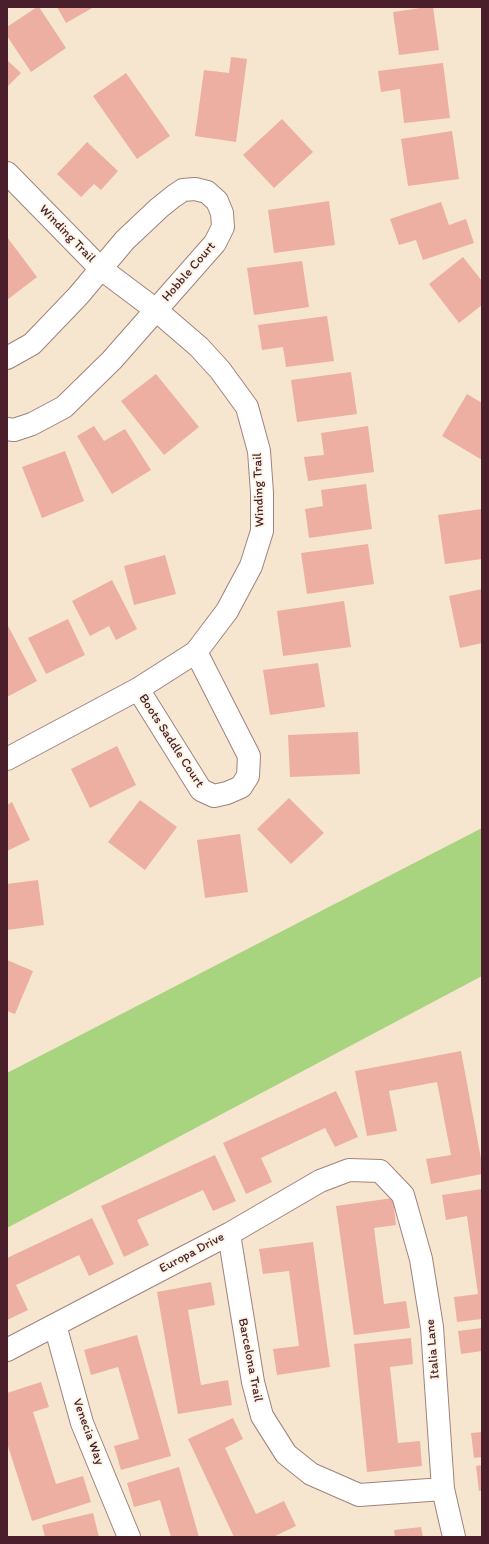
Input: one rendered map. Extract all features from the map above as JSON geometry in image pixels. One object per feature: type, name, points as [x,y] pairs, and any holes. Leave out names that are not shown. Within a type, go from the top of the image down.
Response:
[{"type":"street","name":"Winding Trail","points":[[7,173],[100,268],[156,310],[199,347],[220,370],[247,407],[259,451],[262,493],[262,531],[251,566],[227,611],[196,652],[138,689],[7,759]]},
{"type":"street","name":"Hobble Court","points":[[7,358],[32,344],[78,296],[125,240],[174,196],[183,190],[195,189],[207,192],[217,200],[222,213],[223,227],[215,243],[112,360],[64,407],[32,424],[14,430],[7,429]]},
{"type":"street","name":"Boots Saddle Court","points":[[138,689],[201,790],[214,796],[241,787],[248,776],[249,756],[196,652]]},
{"type":"street","name":"Europa Drive","points":[[7,1350],[229,1234],[320,1181],[349,1170],[380,1171]]},
{"type":"street","name":"Italia Lane","points":[[380,1171],[403,1195],[421,1259],[432,1327],[444,1489],[454,1537]]},
{"type":"street","name":"Barcelona Trail","points":[[229,1234],[253,1382],[262,1416],[286,1454],[311,1474],[359,1495],[444,1489]]},
{"type":"street","name":"Venecia Way","points":[[55,1325],[82,1423],[129,1537]]},
{"type":"green space","points":[[482,828],[482,976],[7,1228],[7,1073]]},
{"type":"building","points":[[39,7],[66,48],[31,72],[7,36],[7,27]]},
{"type":"building","points":[[57,7],[94,7],[66,23]]},
{"type":"building","points":[[433,7],[439,50],[399,55],[393,12]]},
{"type":"building","points":[[231,57],[247,59],[236,142],[195,136],[204,70],[229,73]]},
{"type":"building","points":[[7,60],[21,73],[7,87]]},
{"type":"building","points":[[443,63],[450,118],[404,123],[400,89],[381,92],[378,71]]},
{"type":"building","points":[[126,73],[170,136],[137,159],[93,96]]},
{"type":"building","points":[[282,119],[313,152],[274,188],[243,155]]},
{"type":"building","points":[[452,131],[459,179],[408,186],[401,139]]},
{"type":"building","points":[[87,142],[118,171],[101,190],[94,184],[81,197],[57,174]]},
{"type":"building","points":[[329,201],[335,245],[274,253],[268,210]]},
{"type":"building","points":[[441,202],[449,225],[466,219],[474,243],[423,260],[416,240],[399,245],[390,219]]},
{"type":"building","points":[[7,237],[37,277],[7,300]]},
{"type":"building","points":[[463,257],[482,281],[482,305],[459,323],[429,284]]},
{"type":"building","points":[[302,261],[309,307],[254,315],[247,268]]},
{"type":"building","points":[[327,316],[334,361],[286,367],[283,347],[262,350],[258,325]]},
{"type":"building","points":[[351,372],[357,414],[297,422],[291,380]]},
{"type":"building","points":[[156,374],[199,427],[164,455],[121,401]]},
{"type":"building","points":[[467,394],[482,403],[482,460],[442,436]]},
{"type":"building","points":[[94,426],[104,441],[125,429],[151,470],[112,494],[77,436]]},
{"type":"building","points":[[368,426],[374,472],[308,481],[304,457],[324,455],[321,433]]},
{"type":"building","points":[[65,451],[84,501],[42,518],[22,467]]},
{"type":"building","points":[[366,484],[372,529],[309,538],[305,509],[323,506],[321,490]]},
{"type":"building","points":[[482,509],[482,559],[445,564],[438,515]]},
{"type":"building","points":[[368,544],[374,584],[307,594],[301,553]]},
{"type":"building","points":[[165,555],[176,594],[134,605],[124,566]]},
{"type":"building","points":[[112,580],[137,629],[116,640],[109,626],[90,636],[72,601]]},
{"type":"building","points":[[482,589],[482,643],[460,648],[449,596]]},
{"type":"building","points":[[344,601],[351,647],[283,656],[277,611]]},
{"type":"building","points":[[68,619],[85,655],[46,674],[28,638]]},
{"type":"building","points":[[7,624],[37,681],[7,697]]},
{"type":"building","points":[[318,663],[325,707],[270,715],[263,670]]},
{"type":"building","points":[[358,732],[360,774],[290,777],[288,735]]},
{"type":"building","points":[[117,746],[136,785],[90,808],[71,769]]},
{"type":"building","points":[[289,798],[324,833],[291,864],[257,829]]},
{"type":"building","points":[[140,800],[177,827],[145,870],[108,842]]},
{"type":"building","points":[[12,802],[30,840],[7,851],[7,805]]},
{"type":"building","points":[[240,834],[248,892],[205,898],[197,840]]},
{"type":"building","points":[[38,880],[44,925],[7,930],[7,884]]},
{"type":"building","points":[[7,960],[33,971],[15,1014],[7,1011]]},
{"type":"building","points":[[461,1051],[482,1164],[482,1174],[431,1184],[426,1159],[451,1155],[437,1082],[389,1091],[397,1131],[367,1136],[355,1071]]},
{"type":"building","points":[[336,1091],[358,1137],[335,1147],[325,1128],[261,1158],[272,1182],[246,1194],[223,1143]]},
{"type":"building","points":[[215,1155],[236,1201],[213,1211],[203,1190],[137,1220],[149,1245],[124,1257],[101,1206]]},
{"type":"building","points":[[482,1189],[482,1319],[457,1322],[454,1297],[478,1294],[467,1216],[446,1220],[442,1195]]},
{"type":"building","points":[[393,1198],[396,1225],[374,1228],[384,1304],[406,1301],[410,1328],[354,1335],[336,1206]]},
{"type":"building","points":[[92,1218],[114,1264],[89,1276],[79,1255],[16,1285],[28,1310],[7,1320],[7,1258]]},
{"type":"building","points":[[313,1242],[330,1367],[277,1375],[273,1349],[299,1346],[289,1271],[263,1274],[259,1249]]},
{"type":"building","points":[[211,1282],[215,1305],[188,1310],[201,1385],[228,1380],[232,1405],[178,1414],[157,1292]]},
{"type":"building","points":[[482,1328],[482,1351],[461,1354],[458,1331]]},
{"type":"building","points":[[137,1335],[171,1456],[121,1470],[114,1446],[139,1439],[118,1367],[91,1375],[84,1350]]},
{"type":"building","points":[[411,1338],[413,1364],[390,1367],[398,1443],[420,1441],[422,1466],[367,1472],[354,1344]]},
{"type":"building","points":[[41,1382],[49,1407],[33,1412],[56,1484],[83,1476],[91,1502],[32,1521],[7,1443],[7,1393]]},
{"type":"building","points":[[233,1418],[243,1439],[225,1448],[256,1514],[284,1501],[296,1526],[273,1537],[234,1537],[188,1439]]},
{"type":"building","points":[[482,1432],[482,1457],[474,1458],[471,1433]]},
{"type":"building","points":[[482,1465],[482,1491],[479,1491],[476,1466]]},
{"type":"building","points":[[179,1467],[199,1537],[171,1537],[160,1500],[134,1507],[127,1483]]},
{"type":"building","points":[[93,1513],[99,1537],[45,1537],[42,1525]]},
{"type":"building","points":[[421,1527],[423,1537],[395,1537],[394,1530]]}]
